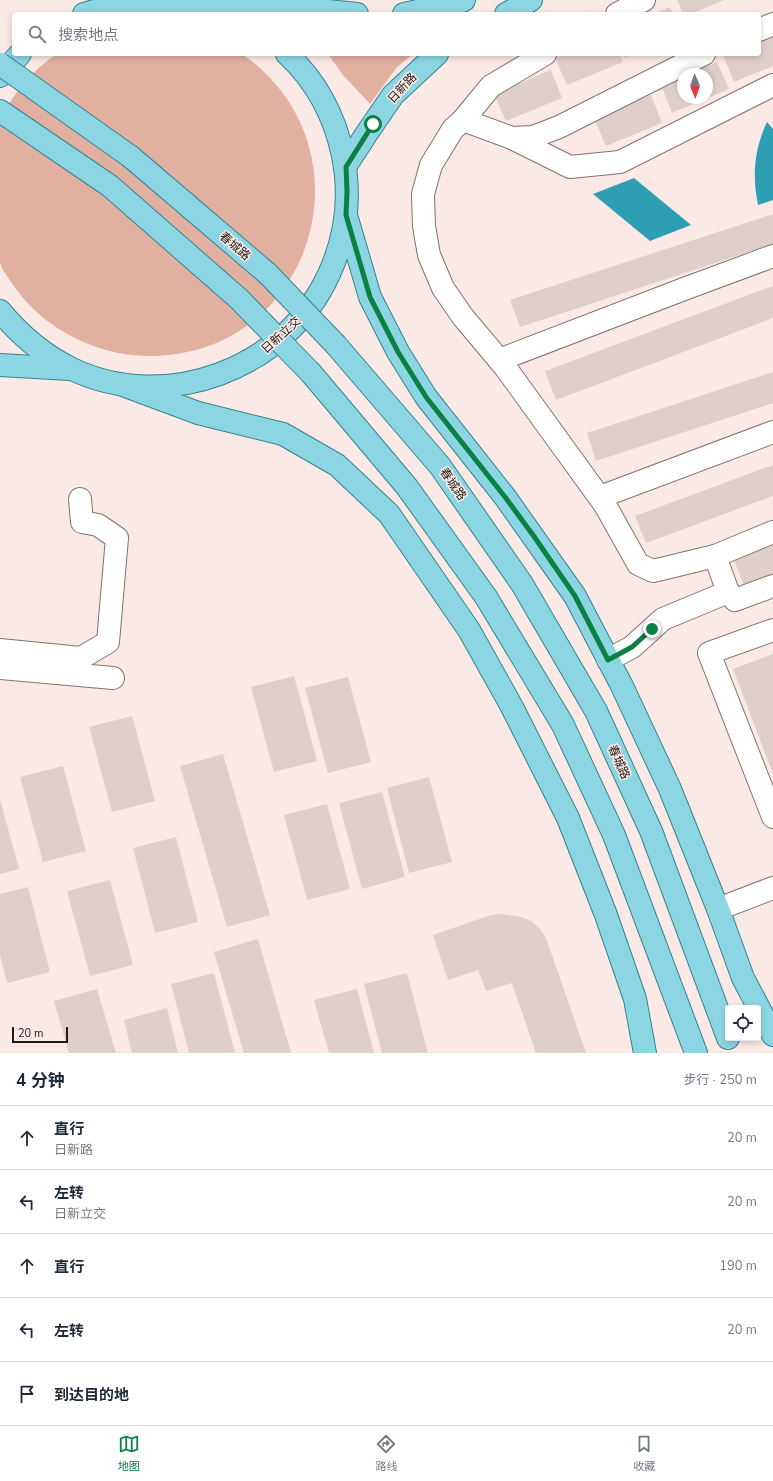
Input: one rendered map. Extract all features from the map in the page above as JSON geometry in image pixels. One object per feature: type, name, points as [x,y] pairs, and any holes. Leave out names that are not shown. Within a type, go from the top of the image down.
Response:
[{"type":"main road","points":[[413,12],[464,0]]},
{"type":"main road","points":[[510,12],[531,0]]},
{"type":"main road","points":[[91,12],[115,5],[139,1],[161,1],[187,4],[217,12],[300,8],[338,12]]},
{"type":"main road","points":[[0,76],[18,56]]},
{"type":"main road","name":"日新立交","points":[[0,311],[14,328],[32,344],[52,358],[73,369],[96,378],[120,384],[162,386],[192,383],[216,376],[238,367],[260,355],[279,340],[296,324],[312,305],[325,284],[335,262],[340,245],[346,215],[347,191],[346,167],[341,143],[333,120],[322,98],[309,78],[289,56]]},
{"type":"main road","name":"日新路","points":[[346,167],[367,132],[393,95],[435,56]]},
{"type":"main road","name":"春城路","points":[[0,64],[131,157],[268,274],[336,345],[440,466],[522,584],[596,711],[651,831],[725,1030]]},
{"type":"main road","points":[[0,111],[110,186],[239,299],[311,373],[407,487],[486,597],[563,725],[614,835],[696,1053]]},
{"type":"main road","points":[[346,215],[370,297],[398,352],[426,397],[505,497],[575,596],[608,660],[670,789],[718,909],[743,978],[773,1035]]},
{"type":"main road","points":[[0,365],[73,369]]},
{"type":"main road","points":[[120,384],[198,413],[283,434],[337,465],[388,514],[469,630],[512,707],[568,818],[606,915],[635,999],[645,1053]]},
{"type":"main road","name":"春城路","points":[[729,1041],[734,1053]]},
{"type":"street","points":[[621,12],[644,0]]},
{"type":"street","points":[[761,29],[773,24]]},
{"type":"street","points":[[542,56],[491,86],[463,120],[453,129],[431,166],[423,194],[424,226],[429,255],[443,288],[463,317],[499,360],[600,497],[638,564],[653,571],[715,556],[773,532]]},
{"type":"street","points":[[512,138],[532,137],[559,127],[700,56]]},
{"type":"street","points":[[463,120],[512,138],[570,167],[620,162],[773,85]]},
{"type":"street","points":[[499,360],[773,256]]},
{"type":"street","points":[[600,497],[773,432]]},
{"type":"street","points":[[0,650],[82,658],[108,642],[117,538],[98,525],[82,522],[80,499]]},
{"type":"street","points":[[715,556],[728,592],[735,600],[773,586]]},
{"type":"street","points":[[608,660],[632,647],[663,619],[728,592]]},
{"type":"street","points":[[773,630],[709,653],[773,817]]},
{"type":"street","points":[[0,668],[113,678]]},
{"type":"street","points":[[718,909],[773,888]]},
{"type":"shaded area","points":[[54,56],[244,56],[283,93],[307,139],[315,188],[308,237],[288,282],[256,319],[211,345],[156,356],[142,356],[129,355],[102,349],[77,339],[39,315],[27,303],[4,271],[0,262],[0,119],[11,100],[24,83]]},
{"type":"shaded area","points":[[329,56],[411,56],[397,67],[370,104],[343,75]]},
{"type":"water","points":[[767,122],[773,129],[773,200],[758,205],[755,183],[755,163],[759,143]]},
{"type":"water","points":[[634,178],[691,225],[650,241],[593,194]]},
{"type":"building","points":[[677,0],[724,0],[695,12],[682,12]]},
{"type":"building","points":[[670,7],[672,12],[658,12]]},
{"type":"building","points":[[773,34],[773,66],[734,82],[723,56],[761,56],[761,39]]},
{"type":"building","points":[[560,56],[621,56],[623,62],[567,85],[555,58]]},
{"type":"building","points":[[717,62],[729,89],[713,96],[713,68],[702,68]]},
{"type":"building","points":[[551,70],[562,98],[506,121],[494,94]]},
{"type":"building","points":[[677,78],[677,104],[693,104],[672,113],[661,85]]},
{"type":"building","points":[[651,95],[662,123],[606,146],[594,118]]},
{"type":"building","points":[[773,214],[773,244],[520,327],[510,300]]},
{"type":"building","points":[[773,286],[773,318],[556,400],[545,371]]},
{"type":"building","points":[[773,372],[773,403],[596,461],[587,433]]},
{"type":"building","points":[[773,465],[773,496],[646,543],[635,516]]},
{"type":"building","points":[[773,545],[773,577],[745,588],[734,560]]},
{"type":"building","points":[[773,654],[773,774],[733,669]]},
{"type":"building","points":[[294,676],[317,761],[274,772],[251,687]]},
{"type":"building","points":[[348,677],[371,762],[328,773],[305,688]]},
{"type":"building","points":[[132,716],[155,801],[112,812],[89,727]]},
{"type":"building","points":[[223,754],[270,915],[227,927],[180,766]]},
{"type":"building","points":[[63,766],[86,851],[43,862],[20,777]]},
{"type":"building","points":[[429,777],[452,862],[409,873],[387,788]]},
{"type":"building","points":[[382,792],[405,877],[362,889],[339,803]]},
{"type":"building","points":[[0,799],[19,869],[0,874]]},
{"type":"building","points":[[327,804],[350,889],[307,900],[284,815]]},
{"type":"building","points":[[176,837],[198,922],[155,933],[133,848]]},
{"type":"building","points":[[110,880],[133,965],[90,976],[67,891]]},
{"type":"building","points":[[28,887],[50,972],[7,983],[0,955],[0,894]]},
{"type":"building","points":[[501,914],[521,917],[531,921],[539,928],[546,938],[586,1053],[536,1053],[512,983],[486,991],[478,970],[448,980],[433,935],[491,915]]},
{"type":"building","points":[[258,939],[291,1053],[244,1053],[214,952]]},
{"type":"building","points":[[214,973],[235,1053],[189,1053],[171,984]]},
{"type":"building","points":[[407,973],[428,1053],[382,1053],[364,984]]},
{"type":"building","points":[[97,989],[116,1053],[69,1053],[54,1001]]},
{"type":"building","points":[[357,989],[374,1053],[329,1053],[314,1000]]},
{"type":"building","points":[[167,1008],[178,1053],[132,1053],[124,1020]]},
{"type":"route","points":[[373,124],[346,167],[346,215],[370,297],[398,352],[426,397],[505,497],[575,596],[608,660],[632,647],[652,629]]}]
